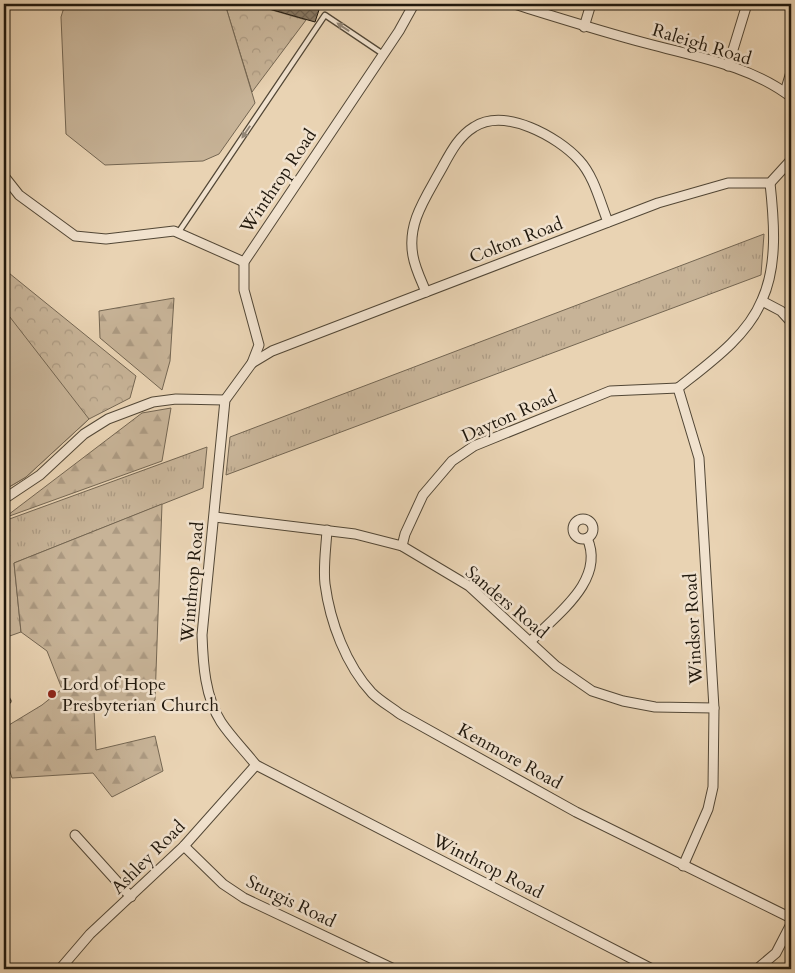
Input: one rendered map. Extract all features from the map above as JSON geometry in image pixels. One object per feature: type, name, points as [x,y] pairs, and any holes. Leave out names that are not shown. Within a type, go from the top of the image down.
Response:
[{"type":"street","name":"Winthrop Road","points":[[244,262],[383,54],[414,4]]},
{"type":"street","name":"Raleigh Road","points":[[514,4],[584,27],[728,66],[788,94]]},
{"type":"street","points":[[584,27],[591,4]]},
{"type":"street","points":[[728,66],[747,4]]},
{"type":"street","points":[[788,94],[791,72]]},
{"type":"street","points":[[426,292],[413,256],[412,241],[416,214],[456,144],[469,131],[483,122],[497,121],[526,125],[546,133],[580,160],[589,175],[608,222]]},
{"type":"street","points":[[678,388],[734,340],[762,301],[772,265],[770,183],[791,160]]},
{"type":"street","points":[[4,176],[19,195],[75,236],[106,239],[174,231],[244,262],[244,290],[259,345],[252,362],[225,400],[176,399],[153,402],[115,416],[84,434],[40,474],[4,498]]},
{"type":"street","name":"Colton Road","points":[[252,362],[272,351],[658,203],[728,182],[770,183]]},
{"type":"street","points":[[762,301],[781,311],[791,322]]},
{"type":"street","name":"Dayton Road","points":[[402,546],[405,534],[423,496],[452,461],[474,446],[610,391],[678,388]]},
{"type":"street","name":"Windsor Road","points":[[678,388],[699,458],[714,708],[713,787],[708,809],[683,866]]},
{"type":"street","name":"Winthrop Road","points":[[225,400],[202,635],[203,666],[215,711],[222,722],[256,765],[651,969]]},
{"type":"street","name":"Sanders Road","points":[[214,517],[355,534],[402,546],[470,586],[556,666],[592,691],[623,701],[655,707],[714,708]]},
{"type":"street","name":"Kenmore Road","points":[[327,530],[325,583],[329,604],[340,640],[361,680],[374,695],[400,714],[576,812],[791,918]]},
{"type":"street","points":[[531,641],[584,585],[591,569],[593,551],[587,538]]},
{"type":"street","name":"Ashley Road","points":[[60,969],[90,934],[184,846],[256,765]]},
{"type":"street","points":[[75,835],[131,897]]},
{"type":"street","name":"Sturgis Road","points":[[184,846],[224,884],[244,898],[394,969]]},
{"type":"street","points":[[757,969],[776,953],[791,924]]},
{"type":"lane","points":[[178,233],[325,15],[383,54]]},
{"type":"lane","points":[[4,694],[8,701],[4,703]]},
{"type":"green space","points":[[65,4],[225,4],[255,103],[219,154],[203,161],[105,165],[66,134],[61,17]]},
{"type":"green space","points":[[225,4],[251,4],[306,20],[252,92]]},
{"type":"green space","points":[[764,234],[761,275],[226,475],[230,437]]},
{"type":"green space","points":[[4,269],[136,376],[130,398],[89,419],[26,477],[4,490]]},
{"type":"green space","points":[[174,298],[170,361],[162,390],[100,338],[99,311]]},
{"type":"green space","points":[[4,312],[6,312],[89,419],[26,477],[4,490]]},
{"type":"green space","points":[[171,408],[162,461],[4,518],[142,413]]},
{"type":"green space","points":[[207,447],[203,488],[14,563],[21,632],[4,638],[4,521]]},
{"type":"green space","points":[[162,504],[155,700],[140,713],[109,701],[94,709],[96,750],[155,736],[163,771],[112,797],[93,773],[12,778],[4,753],[4,728],[42,705],[62,689],[47,651],[21,632],[14,563]]},
{"type":"building","points":[[259,4],[321,4],[315,22],[259,6]]},
{"type":"place","name":"Lord of Hope Presbyterian Church","points":[[52,694]]}]
